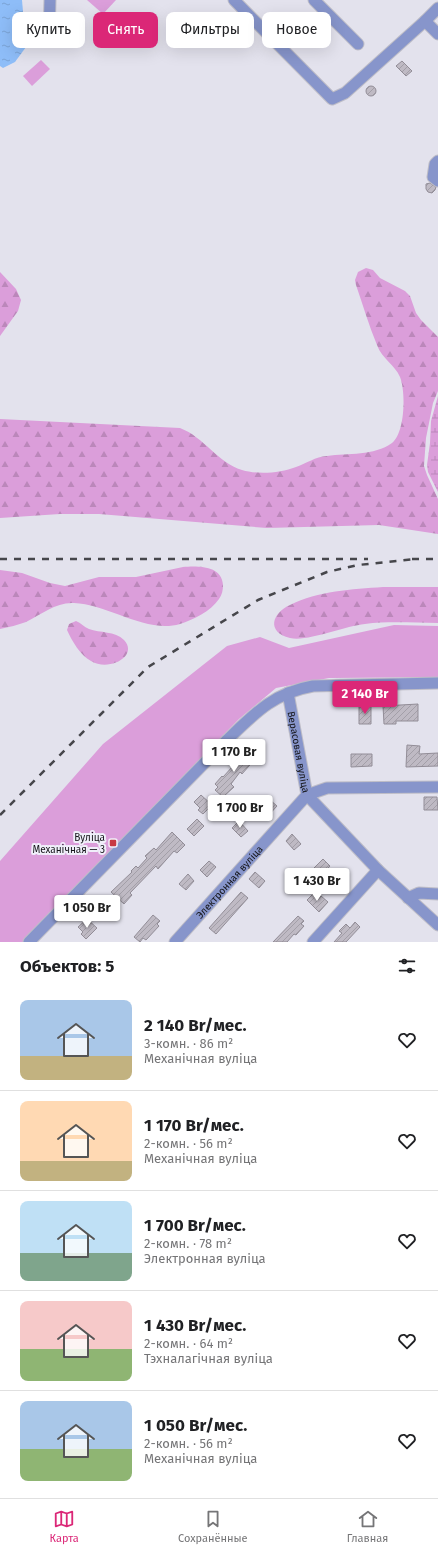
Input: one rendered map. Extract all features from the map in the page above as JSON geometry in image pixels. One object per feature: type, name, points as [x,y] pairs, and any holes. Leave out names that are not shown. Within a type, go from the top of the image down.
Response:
[{"type":"street","points":[[50,0],[50,12]]},
{"type":"street","points":[[234,0],[332,99],[345,93],[438,8]]},
{"type":"street","points":[[314,0],[358,44]]},
{"type":"street","points":[[425,21],[438,34]]},
{"type":"street","points":[[438,161],[435,164],[433,177],[438,181]]},
{"type":"street","points":[[29,942],[246,722],[273,700],[299,688],[327,685],[438,683]]},
{"type":"street","name":"Верасовая вуліца","points":[[288,693],[307,795],[378,870],[438,925]]},
{"type":"street","name":"Электронная вуліца","points":[[175,942],[307,795],[327,788],[438,787]]},
{"type":"street","points":[[313,942],[378,870]]},
{"type":"street","points":[[408,898],[419,893],[438,894]]},
{"type":"green space","points":[[87,0],[116,0],[105,12],[101,12]]},
{"type":"green space","points":[[41,60],[50,69],[32,86],[23,76]]},
{"type":"green space","points":[[366,268],[373,270],[380,278],[405,291],[410,296],[416,313],[421,320],[438,337],[438,391],[433,403],[426,438],[424,466],[438,499],[438,534],[379,525],[267,528],[99,514],[60,514],[0,518],[0,419],[180,428],[196,437],[233,467],[249,472],[269,473],[283,471],[311,460],[327,456],[369,452],[392,443],[400,431],[402,422],[404,402],[402,384],[398,373],[379,350],[356,285],[355,280],[358,272]]},
{"type":"green space","points":[[0,272],[16,289],[21,300],[18,311],[0,336]]},
{"type":"green space","points":[[438,396],[438,492],[428,472],[427,465],[431,421]]},
{"type":"green space","points":[[183,567],[202,567],[214,570],[222,578],[223,587],[220,597],[216,603],[207,611],[180,624],[167,626],[154,625],[140,622],[100,608],[67,603],[55,606],[26,622],[0,629],[0,570],[22,573],[50,583],[65,586],[99,577],[136,577]]},
{"type":"green space","points":[[383,587],[438,587],[438,623],[392,622],[356,625],[316,636],[298,639],[282,635],[275,627],[274,622],[279,613],[284,608],[301,600],[335,592]]},
{"type":"green space","points":[[76,621],[89,629],[120,637],[128,646],[128,652],[125,657],[120,661],[106,665],[91,661],[83,655],[71,639],[67,630],[69,624]]},
{"type":"green space","points":[[394,625],[438,626],[438,677],[329,678],[276,688],[239,719],[23,942],[0,942],[0,861],[103,744],[227,646],[260,637],[289,648]]},
{"type":"water","points":[[0,0],[22,0],[23,12],[12,12],[12,48],[25,48],[15,62],[3,68],[0,66]]},
{"type":"building","points":[[402,61],[412,71],[406,76],[396,66]]},
{"type":"building","points":[[371,86],[376,91],[371,96],[366,91]]},
{"type":"building","points":[[430,183],[436,187],[432,193],[428,192],[426,189],[426,184]]},
{"type":"building","points":[[418,704],[418,721],[396,721],[396,724],[384,724],[383,706]]},
{"type":"building","points":[[371,706],[371,724],[359,724],[359,707]]},
{"type":"building","points":[[407,745],[420,746],[419,754],[438,753],[438,766],[406,767]]},
{"type":"building","points":[[242,752],[246,756],[249,752],[256,758],[242,774],[240,772],[231,784],[234,787],[223,797],[215,790],[218,787],[215,784],[233,766],[231,764]]},
{"type":"building","points":[[351,754],[372,754],[372,766],[351,767]]},
{"type":"building","points":[[201,795],[212,805],[203,814],[198,810],[200,808],[194,802]]},
{"type":"building","points":[[424,797],[437,797],[438,810],[424,810]]},
{"type":"building","points":[[257,799],[265,806],[270,800],[277,806],[266,818],[252,805]]},
{"type":"building","points":[[197,819],[204,826],[194,836],[187,829]]},
{"type":"building","points":[[239,821],[248,831],[241,837],[232,828]]},
{"type":"building","points":[[172,832],[185,845],[177,853],[174,851],[158,869],[156,866],[130,893],[132,895],[124,904],[111,892],[132,872],[131,871],[136,866],[138,868],[147,858],[145,856],[154,848],[156,850]]},
{"type":"building","points":[[292,834],[301,844],[294,850],[286,841]]},
{"type":"building","points":[[323,859],[330,866],[320,877],[312,870]]},
{"type":"building","points":[[209,861],[216,867],[207,877],[200,870]]},
{"type":"building","points":[[255,872],[265,881],[259,888],[249,879]]},
{"type":"building","points":[[188,874],[194,881],[186,890],[179,884]]},
{"type":"building","points":[[241,892],[248,898],[216,934],[209,928]]},
{"type":"building","points":[[314,893],[319,898],[321,896],[328,902],[319,912],[307,900]]},
{"type":"building","points":[[104,905],[113,912],[106,920],[98,912]]},
{"type":"building","points":[[153,915],[160,921],[157,924],[159,926],[146,940],[143,938],[140,942],[134,937]]},
{"type":"building","points":[[298,916],[304,921],[301,924],[304,926],[296,935],[294,934],[287,942],[273,942]]},
{"type":"building","points":[[87,919],[97,928],[86,939],[81,934],[83,932],[78,927]]},
{"type":"building","points":[[355,922],[360,927],[346,942],[334,942],[342,933],[339,931],[346,924],[350,928]]},
{"type":"railway","points":[[0,559],[368,559]]},
{"type":"railway","points":[[412,559],[438,559]]},
{"type":"railway","points":[[0,815],[148,667],[258,600],[327,572],[358,565],[416,559]]},
{"type":"place","name":"Вуліца Механічная — 3","points":[[113,843]]}]
